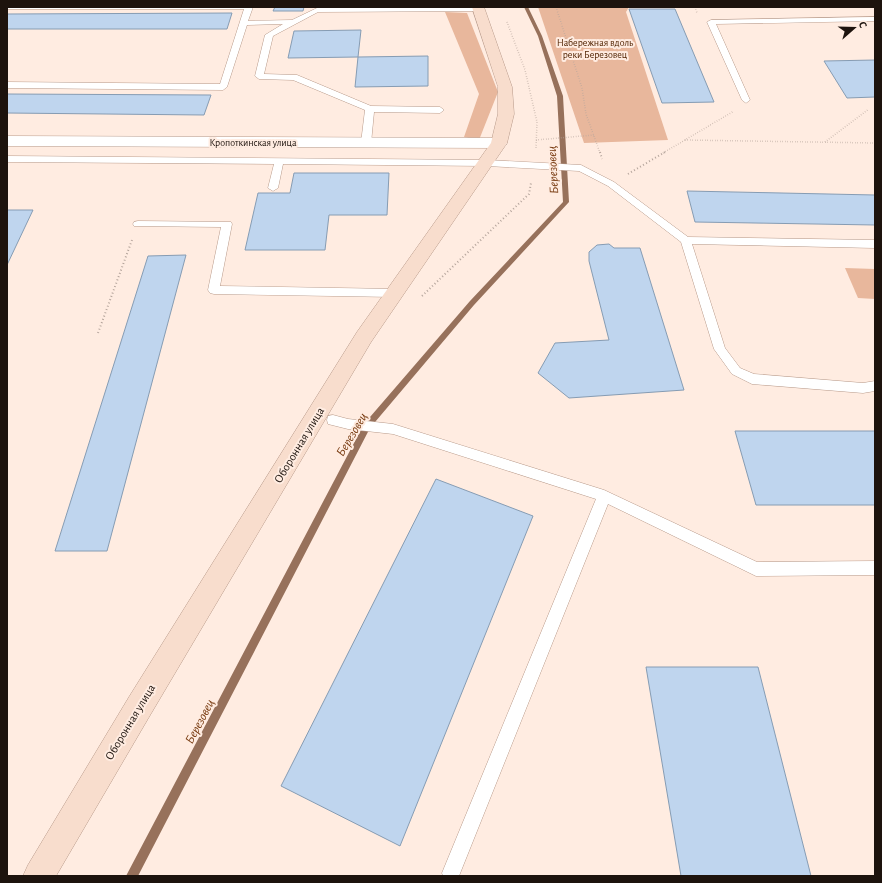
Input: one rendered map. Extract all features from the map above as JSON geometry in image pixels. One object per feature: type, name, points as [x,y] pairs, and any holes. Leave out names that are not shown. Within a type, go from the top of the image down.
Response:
[{"type":"street","name":"Оборонная улица","points":[[38,876],[360,344],[499,144],[506,114],[504,87],[478,8]]},
{"type":"street","name":"Кропоткинская улица","points":[[7,142],[499,144]]},
{"type":"lane","points":[[7,7],[249,7],[223,87],[7,85]]},
{"type":"lane","points":[[440,110],[370,109],[294,77],[259,76],[269,35],[317,8],[478,8]]},
{"type":"lane","points":[[746,100],[711,22],[875,19]]},
{"type":"lane","points":[[244,23],[292,22]]},
{"type":"lane","points":[[366,143],[370,109]]},
{"type":"lane","points":[[7,159],[487,163],[581,168],[611,184],[686,240],[875,244]]},
{"type":"lane","points":[[273,188],[279,161]]},
{"type":"lane","points":[[138,224],[227,224],[214,290],[394,294]]},
{"type":"lane","points":[[686,240],[720,349],[736,371],[752,379],[863,388],[875,386]]},
{"type":"lane","points":[[333,420],[348,424],[393,429],[604,496],[756,569],[875,568]]},
{"type":"lane","points":[[451,873],[604,496]]},
{"type":"path","points":[[556,7],[582,88],[586,114],[611,184],[737,109]]},
{"type":"path","points":[[695,7],[698,14]]},
{"type":"path","points":[[825,142],[869,109]]},
{"type":"path","points":[[536,140],[594,135]]},
{"type":"path","points":[[685,140],[875,143]]},
{"type":"path","points":[[98,333],[138,224]]},
{"type":"green space","name":"Набережная вдоль реки Березовец","points":[[538,7],[629,7],[626,12],[668,140],[584,143]]},
{"type":"green space","points":[[445,12],[467,13],[498,92],[479,140],[464,137],[479,94]]},
{"type":"green space","points":[[845,268],[875,269],[875,299],[858,298]]},
{"type":"building","points":[[275,7],[304,7],[303,11],[273,11]]},
{"type":"building","points":[[629,9],[675,9],[714,102],[662,103]]},
{"type":"building","points":[[232,13],[227,29],[7,29],[7,14]]},
{"type":"building","points":[[361,30],[358,57],[288,58],[294,31]]},
{"type":"building","points":[[428,56],[428,86],[355,87],[358,57]]},
{"type":"building","points":[[875,60],[875,97],[847,98],[824,61]]},
{"type":"building","points":[[7,94],[211,95],[204,115],[7,113]]},
{"type":"building","points":[[294,173],[389,173],[387,215],[329,215],[325,250],[245,250],[258,193],[290,193]]},
{"type":"building","points":[[687,191],[875,195],[875,225],[695,222]]},
{"type":"building","points":[[7,210],[33,210],[7,265]]},
{"type":"building","points":[[609,244],[614,248],[640,248],[684,390],[569,398],[538,373],[555,343],[609,340],[589,261],[589,252],[597,245]]},
{"type":"building","points":[[186,255],[107,551],[55,551],[148,256]]},
{"type":"building","points":[[735,431],[875,431],[875,505],[756,505]]},
{"type":"building","points":[[436,479],[533,516],[400,846],[281,786]]},
{"type":"building","points":[[646,667],[758,667],[811,876],[681,876]]},
{"type":"waterway","name":"Березовец","points":[[132,876],[367,426],[472,303],[566,202],[560,96],[540,36],[526,7]]}]
